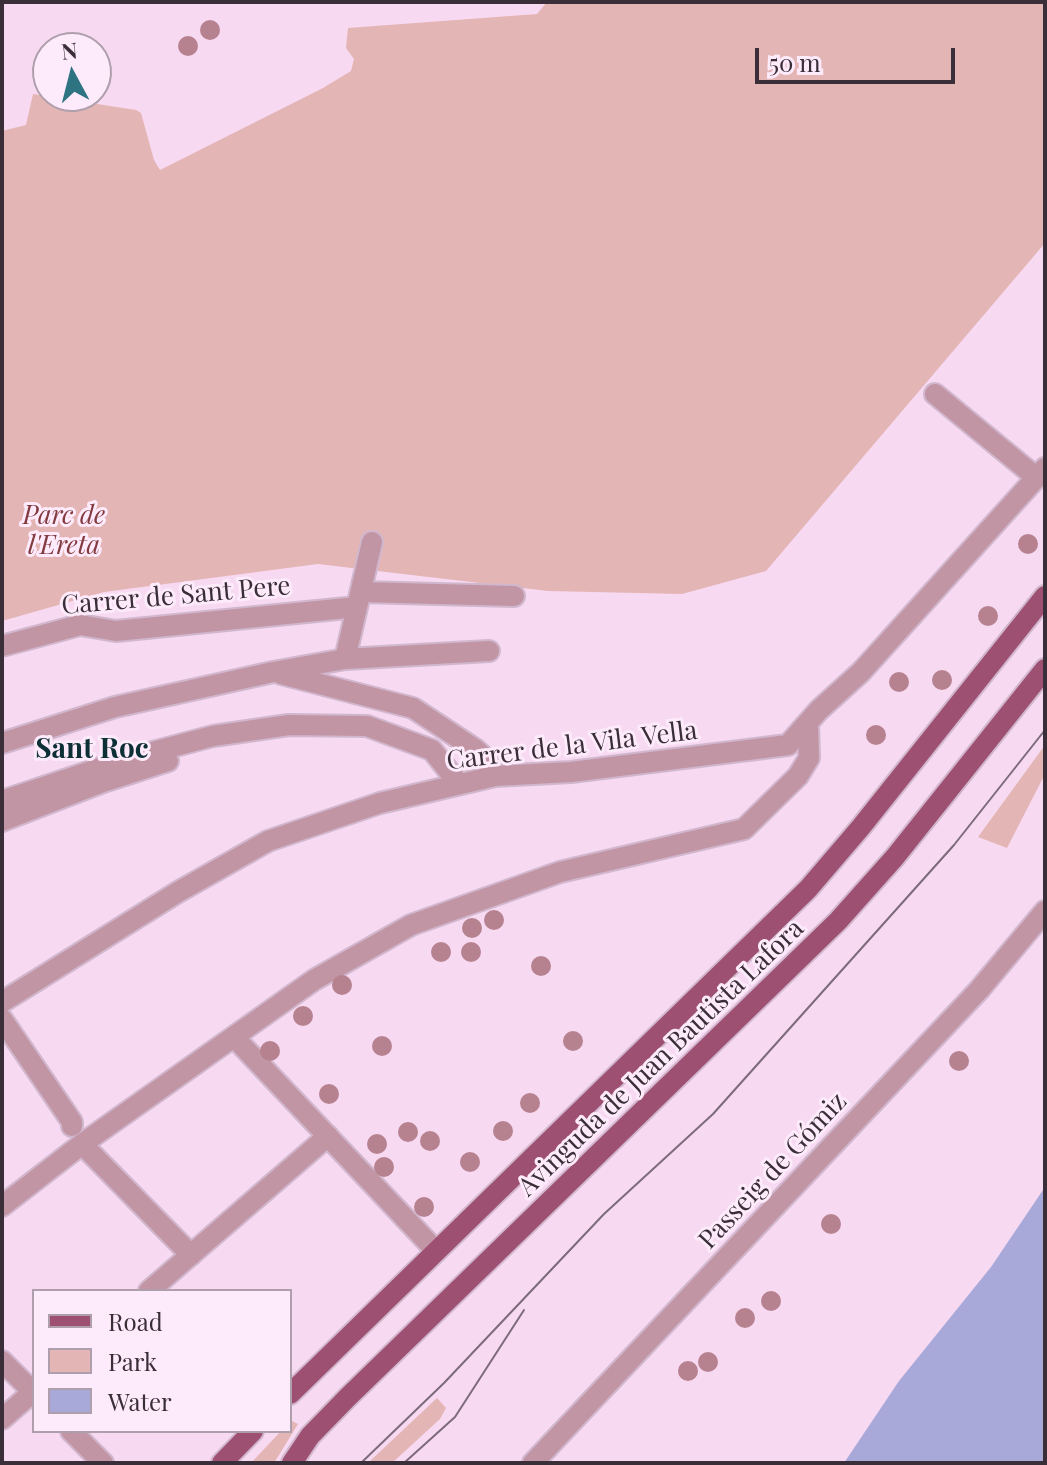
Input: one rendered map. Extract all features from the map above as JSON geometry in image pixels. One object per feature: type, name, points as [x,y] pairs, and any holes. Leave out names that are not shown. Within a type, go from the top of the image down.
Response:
[{"type":"main road","name":"Avinguda de Juan Bautista Lafora","points":[[292,1392],[808,889],[1045,596]]},
{"type":"main road","name":"Avinguda de Juan Bautista Lafora","points":[[292,1463],[310,1436],[348,1397],[838,921],[895,857],[1045,669]]},
{"type":"main road","points":[[222,1463],[251,1433]]},
{"type":"street","points":[[935,394],[1041,473]]},
{"type":"street","name":"Carrer de la Vila Vella","points":[[2,1002],[178,892],[268,841],[380,803],[495,776],[571,772],[788,745],[819,710],[861,672],[1041,473]]},
{"type":"street","points":[[345,659],[372,542]]},
{"type":"street","name":"Carrer de Sant Pere","points":[[2,646],[80,625],[116,631],[359,599],[514,596]]},
{"type":"street","points":[[2,743],[115,707],[273,672],[345,659],[489,651]]},
{"type":"street","points":[[273,672],[413,708],[475,749],[485,758],[495,776]]},
{"type":"street","points":[[2,1206],[77,1135],[234,1037],[314,980],[411,925],[560,872],[744,829],[798,776],[809,758],[808,724]]},
{"type":"street","points":[[2,801],[130,758],[289,725],[367,726],[432,750],[459,784]]},
{"type":"street","points":[[2,821],[240,735]]},
{"type":"street","name":"Passeig de Gómiz","points":[[533,1463],[979,990],[1045,911]]},
{"type":"street","points":[[2,1019],[72,1122],[77,1135],[191,1255]]},
{"type":"street","points":[[234,1037],[436,1251]]},
{"type":"street","points":[[151,1289],[328,1136]]},
{"type":"street","points":[[2,1361],[32,1390]]},
{"type":"street","points":[[2,1419],[32,1394]]},
{"type":"street","points":[[73,1433],[103,1463]]},
{"type":"green space","name":"Parc de l'Ereta","points":[[547,2],[1045,2],[1045,243],[766,571],[682,594],[548,591],[318,564],[104,592],[2,621],[2,131],[26,125],[32,98],[32,112],[112,112],[112,106],[136,110],[141,113],[154,160],[160,170],[351,71],[354,59],[346,48],[348,28],[537,14]]},
{"type":"green space","points":[[1045,745],[1045,774],[1007,848],[978,837]]},
{"type":"green space","points":[[437,1398],[446,1408],[440,1419],[392,1463],[368,1463]]},
{"type":"green space","points":[[292,1421],[298,1424],[274,1463],[251,1463],[279,1433],[292,1433]]},
{"type":"water","points":[[1045,1187],[1045,1463],[844,1463],[899,1381],[991,1267]]},
{"type":"tram line","points":[[361,1463],[444,1383],[604,1214],[713,1114],[954,845],[1045,730]]},
{"type":"tram line","points":[[404,1463],[455,1417],[524,1310]]},
{"type":"district","name":"Sant Roc","points":[[92,749]]}]
